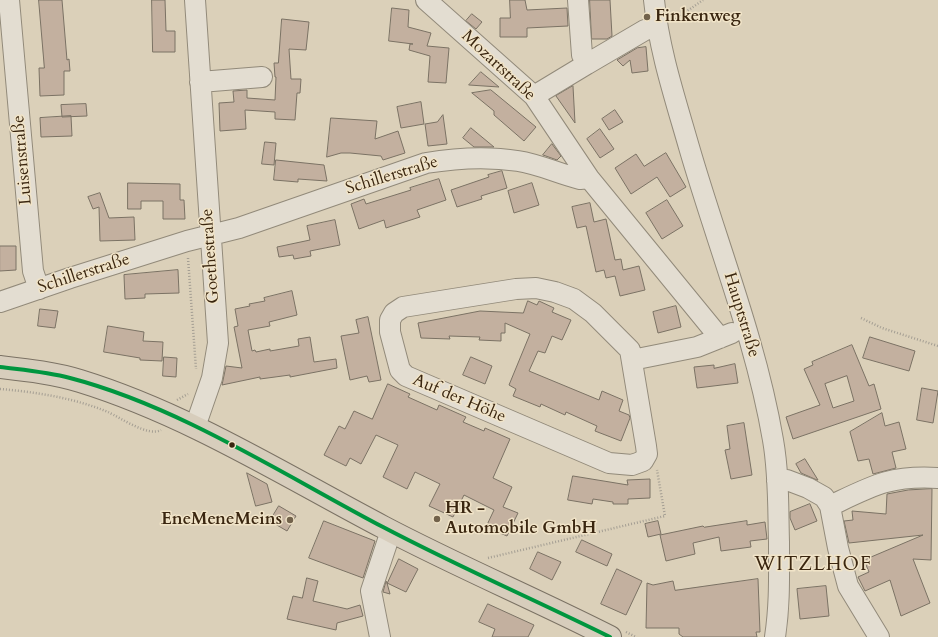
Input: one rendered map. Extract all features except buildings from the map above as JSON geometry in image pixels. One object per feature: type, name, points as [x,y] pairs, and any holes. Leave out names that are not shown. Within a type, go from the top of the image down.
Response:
[{"type":"main road","points":[[0,367],[42,373],[78,381],[174,409],[195,427],[391,531],[610,637]]},
{"type":"street","name":"Luisenstraße","points":[[9,0],[6,31],[33,271],[39,289]]},
{"type":"street","name":"Goethestraße","points":[[195,0],[218,343],[212,378],[195,427]]},
{"type":"street","name":"Mozartstraße","points":[[426,0],[534,96],[589,178]]},
{"type":"street","points":[[578,0],[582,55],[587,64]]},
{"type":"street","name":"Hauptstraße","points":[[654,0],[656,28],[664,61],[704,199],[746,327],[773,441],[777,481],[780,606],[775,637]]},
{"type":"street","points":[[534,96],[645,30],[656,28]]},
{"type":"street","points":[[200,82],[262,77]]},
{"type":"street","name":"Schillerstraße","points":[[0,302],[187,241],[239,228],[426,163],[450,159],[499,159],[519,161],[580,179],[589,178]]},
{"type":"street","points":[[589,178],[720,338]]},
{"type":"street","name":"Auf der Höhe","points":[[536,288],[555,292],[574,299],[593,313],[630,350],[632,360],[647,454],[643,460],[632,465],[609,463],[406,376],[400,370],[397,362],[390,332],[390,320],[394,313],[403,307],[516,289],[536,288]]},
{"type":"street","points":[[632,360],[697,347],[746,327]]},
{"type":"street","points":[[830,506],[874,485],[892,479],[908,477],[938,478]]},
{"type":"street","points":[[777,481],[787,480],[808,488],[824,497],[830,506],[838,548],[848,586],[879,637]]},
{"type":"street","points":[[380,637],[371,590],[391,531]]},
{"type":"path","points":[[656,28],[665,27],[703,0]]},
{"type":"path","points":[[187,241],[196,374]]},
{"type":"path","points":[[861,318],[882,328],[938,346]]},
{"type":"path","points":[[0,389],[65,399],[106,412],[148,431],[156,433],[162,430],[182,398],[192,391]]},
{"type":"path","points":[[483,562],[486,559],[567,538],[665,516],[657,466],[643,460]]},
{"type":"transit line","points":[[0,367],[70,378],[110,390],[151,406],[269,464],[383,527],[610,637]]},
{"type":"place","name":"Finkenweg","points":[[647,17]]},
{"type":"place","name":"HR - Automobile GmbH","points":[[437,519]]},
{"type":"place","name":"EneMeneMeins","points":[[290,520]]},
{"type":"district","name":"WITZLHOF","points":[[813,566]]}]
